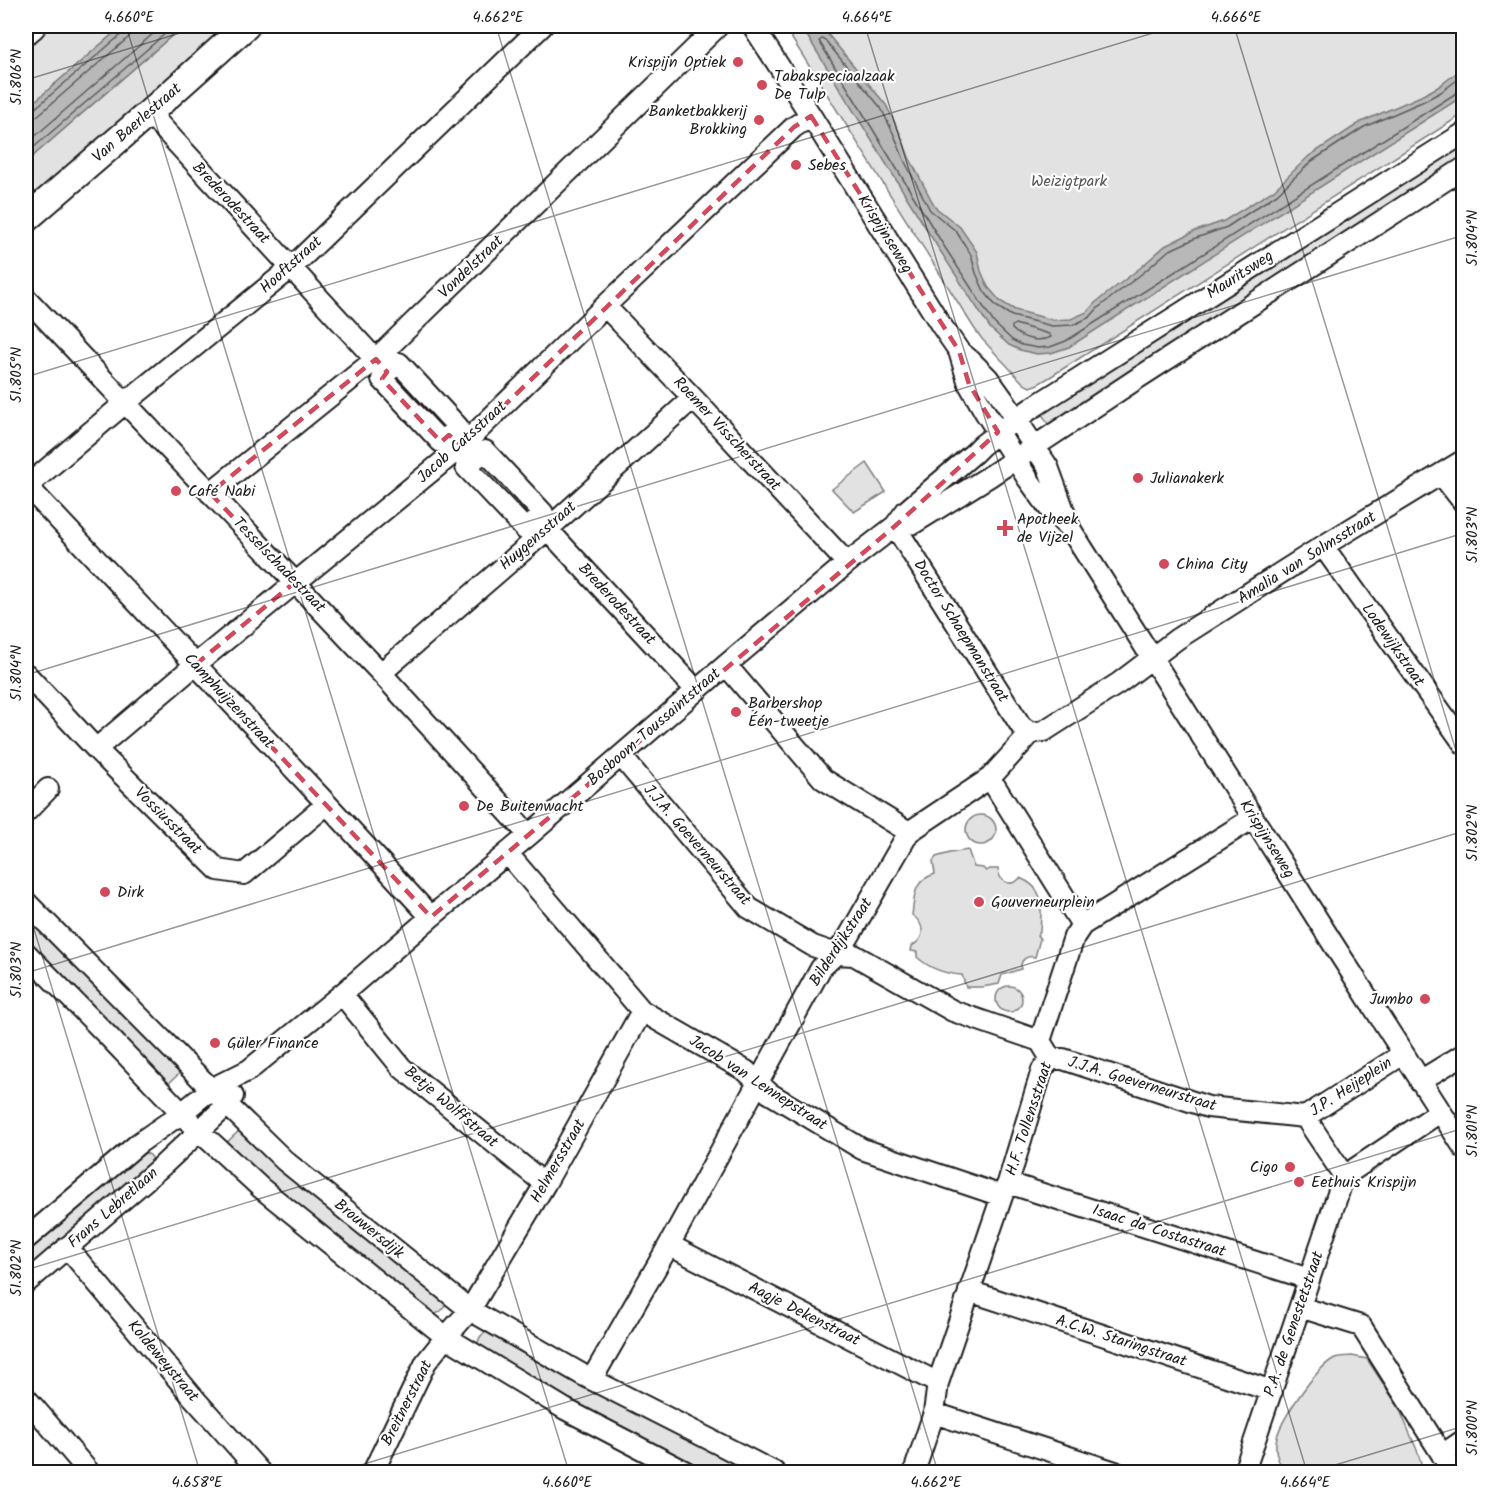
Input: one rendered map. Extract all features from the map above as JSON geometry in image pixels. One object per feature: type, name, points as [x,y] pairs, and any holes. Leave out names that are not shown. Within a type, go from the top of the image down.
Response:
[{"type":"main road","points":[[26,31],[32,26]]},
{"type":"main road","name":"Van Baerlestraat","points":[[26,219],[246,26]]},
{"type":"street","name":"Hooftstraat","points":[[26,487],[124,403],[291,268],[542,26]]},
{"type":"street","name":"Vondelstraat","points":[[210,493],[381,366],[718,26]]},
{"type":"street","name":"Krispijnseweg","points":[[753,26],[959,351],[988,378],[1051,472],[1071,530]]},
{"type":"street","name":"Brederodestraat","points":[[149,113],[381,366]]},
{"type":"street","name":"Jacob Catsstraat","points":[[96,749],[295,582],[462,447],[605,306],[794,127],[811,116]]},
{"type":"street","name":"Mauritsweg","points":[[1016,418],[1464,133]]},
{"type":"street","name":"Mauritsweg","points":[[1034,446],[1464,168]]},
{"type":"street","name":"Tesselschadestraat","points":[[26,298],[381,673],[529,835]]},
{"type":"street","name":"Roemer Visscherstraat","points":[[605,306],[848,563]]},
{"type":"street","name":"Krispijnseweg","points":[[959,351],[969,384],[998,432],[1049,508],[1071,530],[1464,1148]]},
{"type":"street","points":[[381,366],[399,363],[458,427],[462,447]]},
{"type":"street","name":"Huygensstraat","points":[[381,673],[543,524],[693,398]]},
{"type":"street","name":"Bosboom-Toussaintstraat","points":[[182,1113],[211,1089],[249,1070],[342,994],[508,854],[696,690],[895,526],[906,511],[1016,418]]},
{"type":"street","name":"Bosboom-Toussaintstraat","points":[[895,526],[914,523],[1034,446]]},
{"type":"street","name":"Brederodestraat","points":[[462,447],[485,451],[543,513],[543,524],[696,690]]},
{"type":"street","name":"Amalia van Solmsstraat","points":[[1152,658],[1177,639],[1323,546],[1464,460]]},
{"type":"street","points":[[1442,475],[1464,503]]},
{"type":"street","name":"Camphuijzenstraat","points":[[26,487],[431,917]]},
{"type":"street","name":"Doctor Schaepmanstraat","points":[[895,526],[1021,726],[1031,733]]},
{"type":"street","name":"Lodewijkstraat","points":[[1323,546],[1464,744]]},
{"type":"street","name":"Bilderdijkstraat","points":[[592,1379],[669,1245],[821,968],[848,938],[909,832],[990,778],[1031,733],[1044,731],[1119,683],[1152,658]]},
{"type":"street","points":[[726,665],[823,779],[909,832]]},
{"type":"street","name":"Vossiusstraat","points":[[26,674],[96,749],[218,870],[244,874],[327,804]]},
{"type":"street","name":"J.J.A. Goeverneurstraat","points":[[621,756],[749,908],[813,946],[836,954],[854,955],[953,1011],[1041,1041]]},
{"type":"street","points":[[990,778],[1082,925],[1253,818]]},
{"type":"street","points":[[26,812],[48,789]]},
{"type":"street","name":"Jacob van Lennepstraat","points":[[508,854],[642,1011],[746,1071],[769,1093],[862,1149],[1005,1190]]},
{"type":"street","name":"Brouwersdijk","points":[[26,902],[285,1161],[470,1310],[592,1379],[774,1473]]},
{"type":"street","name":"H.F. Tollensstraat","points":[[914,1473],[934,1413],[938,1383],[1005,1190],[1042,1070],[1051,1059],[1041,1041],[1074,937],[1082,925]]},
{"type":"street","points":[[26,953],[199,1131],[261,1188],[446,1337],[656,1466],[686,1473]]},
{"type":"street","name":"Betje Wolffstraat","points":[[342,994],[402,1068],[545,1184]]},
{"type":"street","name":"Helmersstraat","points":[[446,1337],[470,1310],[545,1184],[642,1011]]},
{"type":"street","name":"J.P. Heijeplein","points":[[1344,1176],[1305,1118],[1403,1054]]},
{"type":"street","points":[[1420,1081],[1464,1054]]},
{"type":"street","name":"J.J.A. Goeverneurstraat","points":[[1051,1059],[1063,1059],[1208,1107],[1305,1118]]},
{"type":"street","name":"Bosboom-Toussaintstraat","points":[[199,1131],[227,1105],[249,1070]]},
{"type":"street","points":[[1344,1176],[1440,1112]]},
{"type":"street","name":"Frans Lebretlaan","points":[[26,1239],[139,1143],[182,1113]]},
{"type":"street","name":"Frans Lebretlaan","points":[[26,1283],[162,1166],[199,1131]]},
{"type":"street","name":"P.A. de Genestetstraat","points":[[1244,1473],[1344,1176]]},
{"type":"street","name":"Isaac da Costastraat","points":[[1005,1190],[1310,1279]]},
{"type":"street","name":"Aagje Dekenstraat","points":[[669,1245],[938,1383]]},
{"type":"street","name":"Koldeweystraat","points":[[68,1247],[192,1396],[260,1473]]},
{"type":"street","name":"A.C.W. Staringstraat","points":[[969,1291],[1272,1391]]},
{"type":"street","points":[[1300,1307],[1361,1326],[1453,1473]]},
{"type":"street","name":"Breitnerstraat","points":[[373,1473],[426,1362],[446,1337]]},
{"type":"street","points":[[26,1398],[89,1473]]},
{"type":"street","points":[[934,1413],[1115,1473]]},
{"type":"street","points":[[1442,1455],[1464,1440]]},
{"type":"highlighted area","points":[[811,116],[959,351],[969,384],[998,432],[895,526],[431,917],[195,665],[295,582],[210,493],[376,359],[387,372],[382,379],[441,442],[449,435],[462,446],[794,127]]},
{"type":"green space","points":[[39,26],[122,26],[26,109],[26,38]]},
{"type":"green space","points":[[183,26],[237,26],[26,207],[26,162]]},
{"type":"green space","name":"Weizigtpark","points":[[784,26],[1463,26],[1463,114],[1050,377],[1030,387],[1024,384],[974,328]]},
{"type":"green space","points":[[1463,137],[1463,161],[1049,426],[1039,409]]},
{"type":"green space","points":[[867,463],[886,492],[854,512],[832,489]]},
{"type":"green space","points":[[981,815],[992,819],[996,830],[992,841],[981,845],[970,841],[966,830],[970,819]]},
{"type":"green space","points":[[968,850],[974,867],[983,868],[986,871],[998,869],[1003,880],[1009,883],[1020,878],[1029,882],[1038,893],[1041,907],[1040,932],[1037,935],[1040,939],[1035,957],[1024,959],[1021,969],[1002,975],[999,984],[982,987],[966,987],[962,975],[932,968],[917,957],[917,952],[911,951],[912,946],[922,935],[919,923],[912,915],[916,890],[923,881],[935,874],[933,861],[936,857]]},
{"type":"green space","points":[[26,910],[184,1069],[165,1087],[26,944]]},
{"type":"green space","points":[[1009,986],[1018,990],[1022,999],[1018,1008],[1009,1012],[1000,1008],[996,999],[1000,990]]},
{"type":"green space","points":[[241,1129],[446,1300],[443,1309],[430,1316],[223,1146]]},
{"type":"green space","points":[[141,1152],[150,1155],[155,1164],[26,1276],[26,1248]]},
{"type":"green space","points":[[488,1332],[579,1382],[761,1472],[699,1472],[567,1405],[477,1345],[480,1337]]},
{"type":"green space","points":[[1352,1356],[1367,1359],[1399,1408],[1421,1463],[1417,1472],[1286,1472],[1278,1458],[1276,1446],[1283,1422],[1317,1373],[1335,1358]]},
{"type":"water","points":[[122,26],[183,26],[26,162],[26,109]]},
{"type":"water","points":[[801,26],[821,26],[886,105],[935,207],[960,227],[977,252],[981,271],[988,287],[1000,301],[1015,310],[1053,320],[1071,319],[1087,312],[1165,246],[1193,232],[1224,221],[1274,190],[1309,156],[1361,122],[1438,87],[1463,68],[1463,96],[1069,347],[1051,353],[1037,354],[1009,345],[990,328]]},
{"type":"place","name":"Krispijn Optiek","points":[[738,62]]},
{"type":"place","name":"Tabakspeciaalzaak De Tulp","points":[[762,85]]},
{"type":"place","name":"Banketbakkerij Brokking","points":[[759,120]]},
{"type":"place","name":"Sebes","points":[[796,165]]},
{"type":"place","name":"Julianakerk","points":[[1138,478]]},
{"type":"place","name":"Café Nabi","points":[[176,491]]},
{"type":"place","name":"Apotheek de Vijzel","points":[[1005,528]]},
{"type":"place","name":"China City","points":[[1164,564]]},
{"type":"place","name":"Barbershop Één-tweetje","points":[[736,712]]},
{"type":"place","name":"De Buitenwacht","points":[[464,806]]},
{"type":"place","name":"Dirk","points":[[105,892]]},
{"type":"place","name":"Gouverneurplein","points":[[979,902]]},
{"type":"place","name":"Jumbo","points":[[1425,999]]},
{"type":"place","name":"Güler Finance","points":[[215,1043]]},
{"type":"place","name":"Cigo","points":[[1290,1167]]},
{"type":"place","name":"Eethuis Krispijn","points":[[1299,1182]]}]
